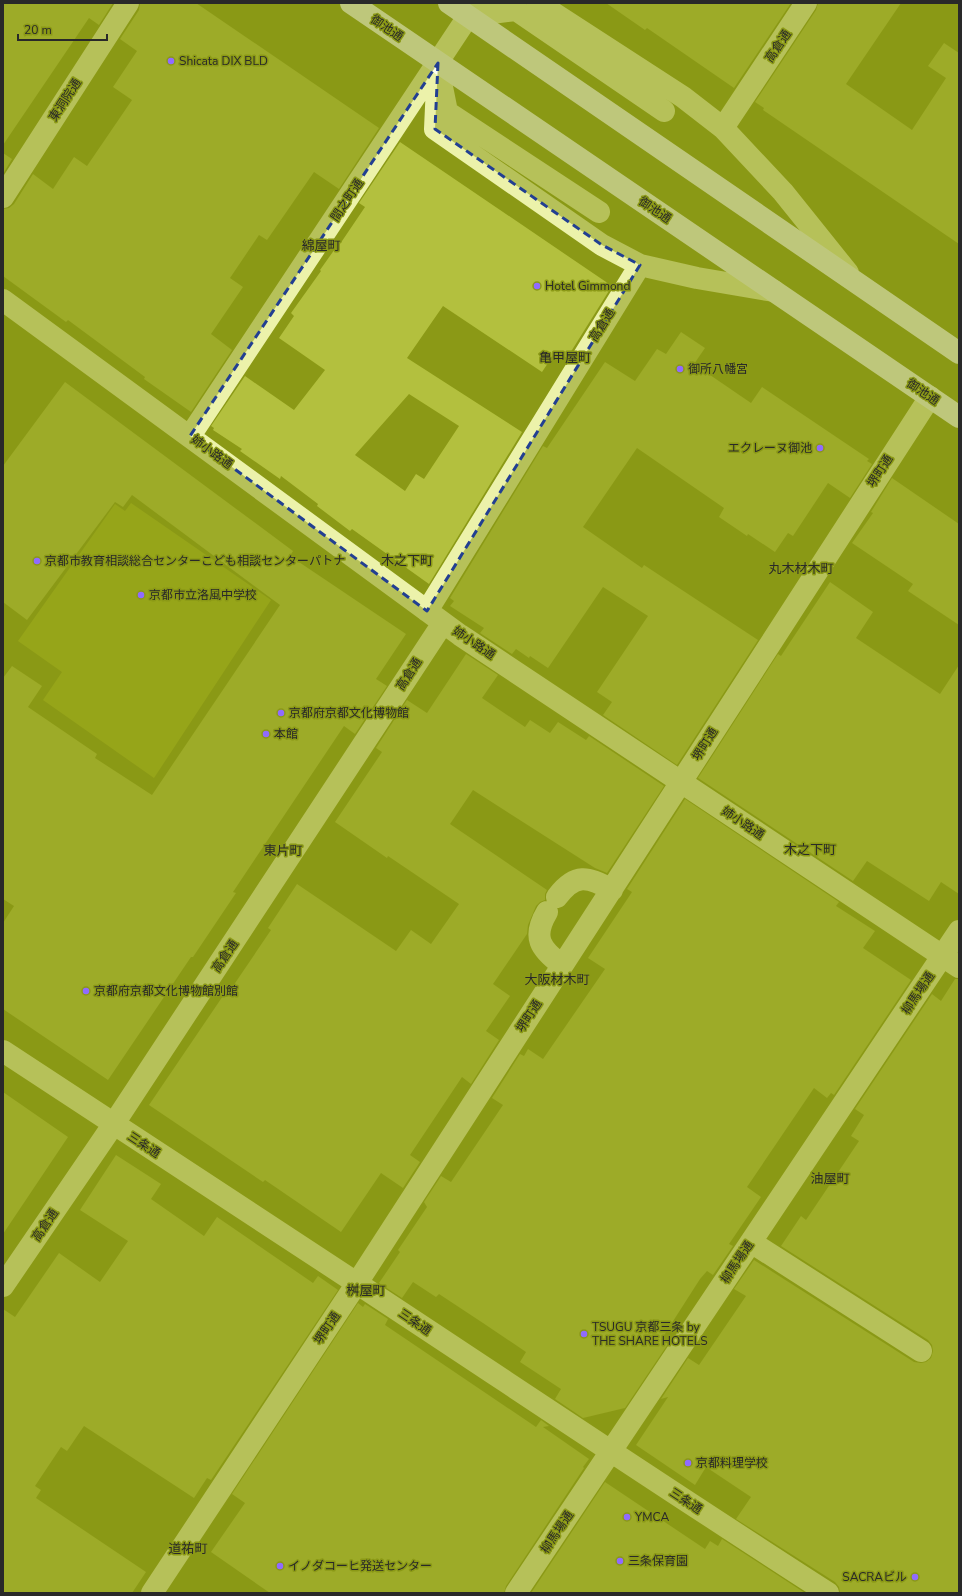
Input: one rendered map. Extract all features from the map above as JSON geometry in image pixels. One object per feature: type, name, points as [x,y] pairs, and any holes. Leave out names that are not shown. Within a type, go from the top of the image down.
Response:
[{"type":"main road","name":"御池通","points":[[351,3],[959,417]]},
{"type":"main road","points":[[449,3],[473,10],[855,282],[959,352]]},
{"type":"street","name":"東洞院通","points":[[3,197],[128,3]]},
{"type":"street","points":[[473,10],[505,3]]},
{"type":"street","points":[[538,3],[683,97],[723,128],[783,192],[855,282]]},
{"type":"street","name":"高倉通","points":[[723,128],[806,3]]},
{"type":"street","name":"間之町通","points":[[190,436],[473,10]]},
{"type":"street","points":[[473,10],[516,10],[664,112]]},
{"type":"street","points":[[438,63],[447,112],[599,212]]},
{"type":"street","points":[[438,63],[435,129],[602,245],[640,265],[698,278],[774,291]]},
{"type":"street","name":"高倉通","points":[[3,1286],[113,1125],[435,617],[640,265]]},
{"type":"street","name":"姉小路通","points":[[3,300],[435,617],[951,962]]},
{"type":"street","name":"堺町通","points":[[152,1593],[357,1283],[930,397]]},
{"type":"street","points":[[562,965],[545,951],[539,939],[540,925],[552,905],[566,886],[580,879],[593,880],[612,890]]},
{"type":"street","name":"柳馬場通","points":[[516,1593],[751,1242],[951,962],[959,931]]},
{"type":"street","name":"三条通","points":[[3,1051],[113,1125],[357,1283],[611,1452],[828,1593]]},
{"type":"street","points":[[751,1242],[921,1351]]},
{"type":"highlighted area","points":[[438,63],[435,129],[602,245],[640,265],[427,611],[190,436]]},
{"type":"green space","points":[[131,503],[271,600],[154,778],[43,700],[62,672],[18,641],[115,504],[125,511]]},
{"type":"building","points":[[3,3],[113,3],[99,25],[89,18],[3,145]]},
{"type":"building","points":[[140,3],[196,3],[379,128],[339,189],[314,172],[267,240],[259,235],[230,278],[243,287],[211,334],[232,350],[191,412],[144,379],[145,377],[68,320],[66,322],[3,276],[3,209],[9,208],[14,204],[33,174],[53,189],[74,157],[87,166],[132,100],[113,87],[137,51],[120,39],[139,10]]},
{"type":"building","points":[[606,3],[791,3],[734,88],[647,28],[645,30]]},
{"type":"building","points":[[818,3],[901,3],[846,84],[912,130],[946,78],[928,66],[944,43],[959,53],[959,244],[763,110],[764,108],[755,102],[816,10]]},
{"type":"building","points":[[400,142],[612,286],[567,358],[556,351],[542,372],[443,306],[407,358],[522,432],[429,584],[352,529],[350,531],[281,476],[280,479],[240,451],[242,449],[213,430],[214,428],[211,426],[245,376],[294,410],[325,370],[279,338],[294,316],[291,313],[365,207],[359,203]],"holes":[[[409,394],[459,426],[424,479],[416,474],[405,491],[355,455]]]},
{"type":"building","points":[[3,153],[12,159],[3,174]]},
{"type":"building","points":[[681,332],[705,348],[694,364],[751,403],[762,387],[869,459],[867,461],[872,464],[850,498],[828,483],[793,536],[788,533],[775,552],[748,534],[747,536],[719,517],[724,508],[637,448],[583,527],[642,568],[644,565],[758,640],[677,765],[603,715],[612,702],[597,692],[648,616],[603,587],[548,668],[516,649],[512,654],[480,633],[484,628],[450,606],[454,601],[450,598],[543,446],[547,448],[605,362],[635,381],[657,349],[666,354]]},
{"type":"building","points":[[65,382],[293,551],[290,556],[406,634],[376,679],[387,686],[355,734],[344,726],[233,892],[236,893],[108,1080],[3,1009],[3,923],[14,906],[3,899],[3,678],[12,666],[42,686],[28,707],[97,754],[95,758],[152,795],[280,605],[132,495],[123,507],[115,502],[27,620],[3,602],[3,466]]},
{"type":"building","points":[[892,478],[959,524],[959,625],[908,591],[913,584],[852,543],[873,513],[871,512]]},
{"type":"building","points":[[830,582],[873,612],[856,638],[940,694],[959,665],[959,894],[941,882],[929,901],[867,861],[853,881],[698,778],[778,654],[781,656]]},
{"type":"building","points":[[466,654],[498,675],[482,698],[525,727],[530,720],[550,733],[558,722],[586,740],[589,736],[664,786],[607,873],[595,868],[473,790],[450,824],[547,890],[545,900],[536,906],[528,925],[527,934],[493,984],[510,996],[486,1031],[499,1040],[471,1084],[462,1077],[410,1155],[420,1162],[403,1188],[381,1173],[341,1232],[265,1180],[263,1182],[149,1105],[227,990],[229,992],[271,930],[268,928],[297,884],[396,951],[411,930],[431,944],[459,904],[388,856],[387,858],[335,822],[382,752],[376,748],[407,700],[427,713]]},
{"type":"building","points":[[685,799],[839,902],[836,906],[875,931],[863,948],[911,980],[834,1095],[831,1093],[827,1098],[814,1088],[747,1187],[761,1197],[729,1244],[733,1246],[713,1275],[707,1271],[700,1279],[661,1340],[668,1344],[625,1408],[583,1418],[555,1399],[561,1389],[520,1362],[526,1352],[483,1323],[439,1294],[436,1297],[413,1282],[402,1298],[379,1283],[400,1252],[398,1250],[427,1207],[424,1202],[441,1176],[451,1182],[503,1105],[492,1098],[520,1054],[524,1056],[528,1049],[543,1059],[605,969],[588,958],[632,892],[627,889]]},
{"type":"building","points":[[955,979],[959,979],[959,1593],[840,1593],[839,1587],[835,1582],[736,1519],[751,1497],[706,1467],[695,1485],[636,1445],[668,1397],[661,1399],[688,1358],[699,1365],[746,1296],[734,1289],[754,1260],[914,1362],[926,1362],[931,1358],[933,1351],[932,1345],[928,1340],[781,1246],[801,1216],[806,1220],[859,1141],[851,1136],[864,1115],[855,1109],[932,994],[941,1001]]},
{"type":"building","points":[[3,1092],[68,1137],[3,1234]]},
{"type":"building","points":[[116,1155],[161,1184],[151,1199],[204,1236],[217,1217],[313,1283],[318,1276],[338,1290],[211,1480],[207,1478],[194,1498],[84,1426],[67,1451],[61,1447],[35,1486],[41,1490],[36,1498],[146,1572],[132,1593],[3,1593],[3,1309],[15,1317],[59,1253],[100,1282],[128,1241],[80,1210]]},
{"type":"building","points":[[358,1303],[363,1307],[365,1304],[388,1319],[385,1325],[536,1427],[541,1420],[549,1426],[543,1427],[589,1459],[506,1586],[504,1593],[270,1593],[211,1552],[245,1503],[232,1494]]},
{"type":"building","name":"YMCA","points":[[605,1482],[705,1549],[710,1541],[718,1546],[722,1539],[805,1593],[531,1593]]},
{"type":"place","name":"Shicata DIX BLD","points":[[171,61]]},
{"type":"place","name":"Hotel Gimmond","points":[[537,286]]},
{"type":"place","name":"御所八幡宮","points":[[680,369]]},
{"type":"place","name":"エクレーヌ御池","points":[[820,448]]},
{"type":"place","name":"京都市教育相談総合センターこども相談センターパトナ","points":[[37,561]]},
{"type":"place","name":"京都市立洛風中学校","points":[[141,595]]},
{"type":"place","name":"京都府京都文化博物館","points":[[281,713]]},
{"type":"place","name":"本館","points":[[266,734]]},
{"type":"place","name":"京都府京都文化博物館別館","points":[[86,991]]},
{"type":"place","name":"TSUGU 京都三条 by THE SHARE HOTELS","points":[[584,1334]]},
{"type":"place","name":"京都料理学校","points":[[688,1463]]},
{"type":"place","name":"YMCA","points":[[627,1517]]},
{"type":"place","name":"三条保育園","points":[[620,1561]]},
{"type":"place","name":"イノダコーヒ発送センター","points":[[280,1566]]},
{"type":"place","name":"SACRAビル","points":[[915,1577]]},
{"type":"district","name":"綿屋町","points":[[321,246]]},
{"type":"district","name":"亀甲屋町","points":[[565,358]]},
{"type":"district","name":"木之下町","points":[[407,561]]},
{"type":"district","name":"丸木材木町","points":[[801,569]]},
{"type":"district","name":"木之下町","points":[[810,850]]},
{"type":"district","name":"東片町","points":[[283,851]]},
{"type":"district","name":"大阪材木町","points":[[557,980]]},
{"type":"district","name":"油屋町","points":[[830,1179]]},
{"type":"district","name":"桝屋町","points":[[366,1291]]},
{"type":"district","name":"道祐町","points":[[188,1549]]}]
